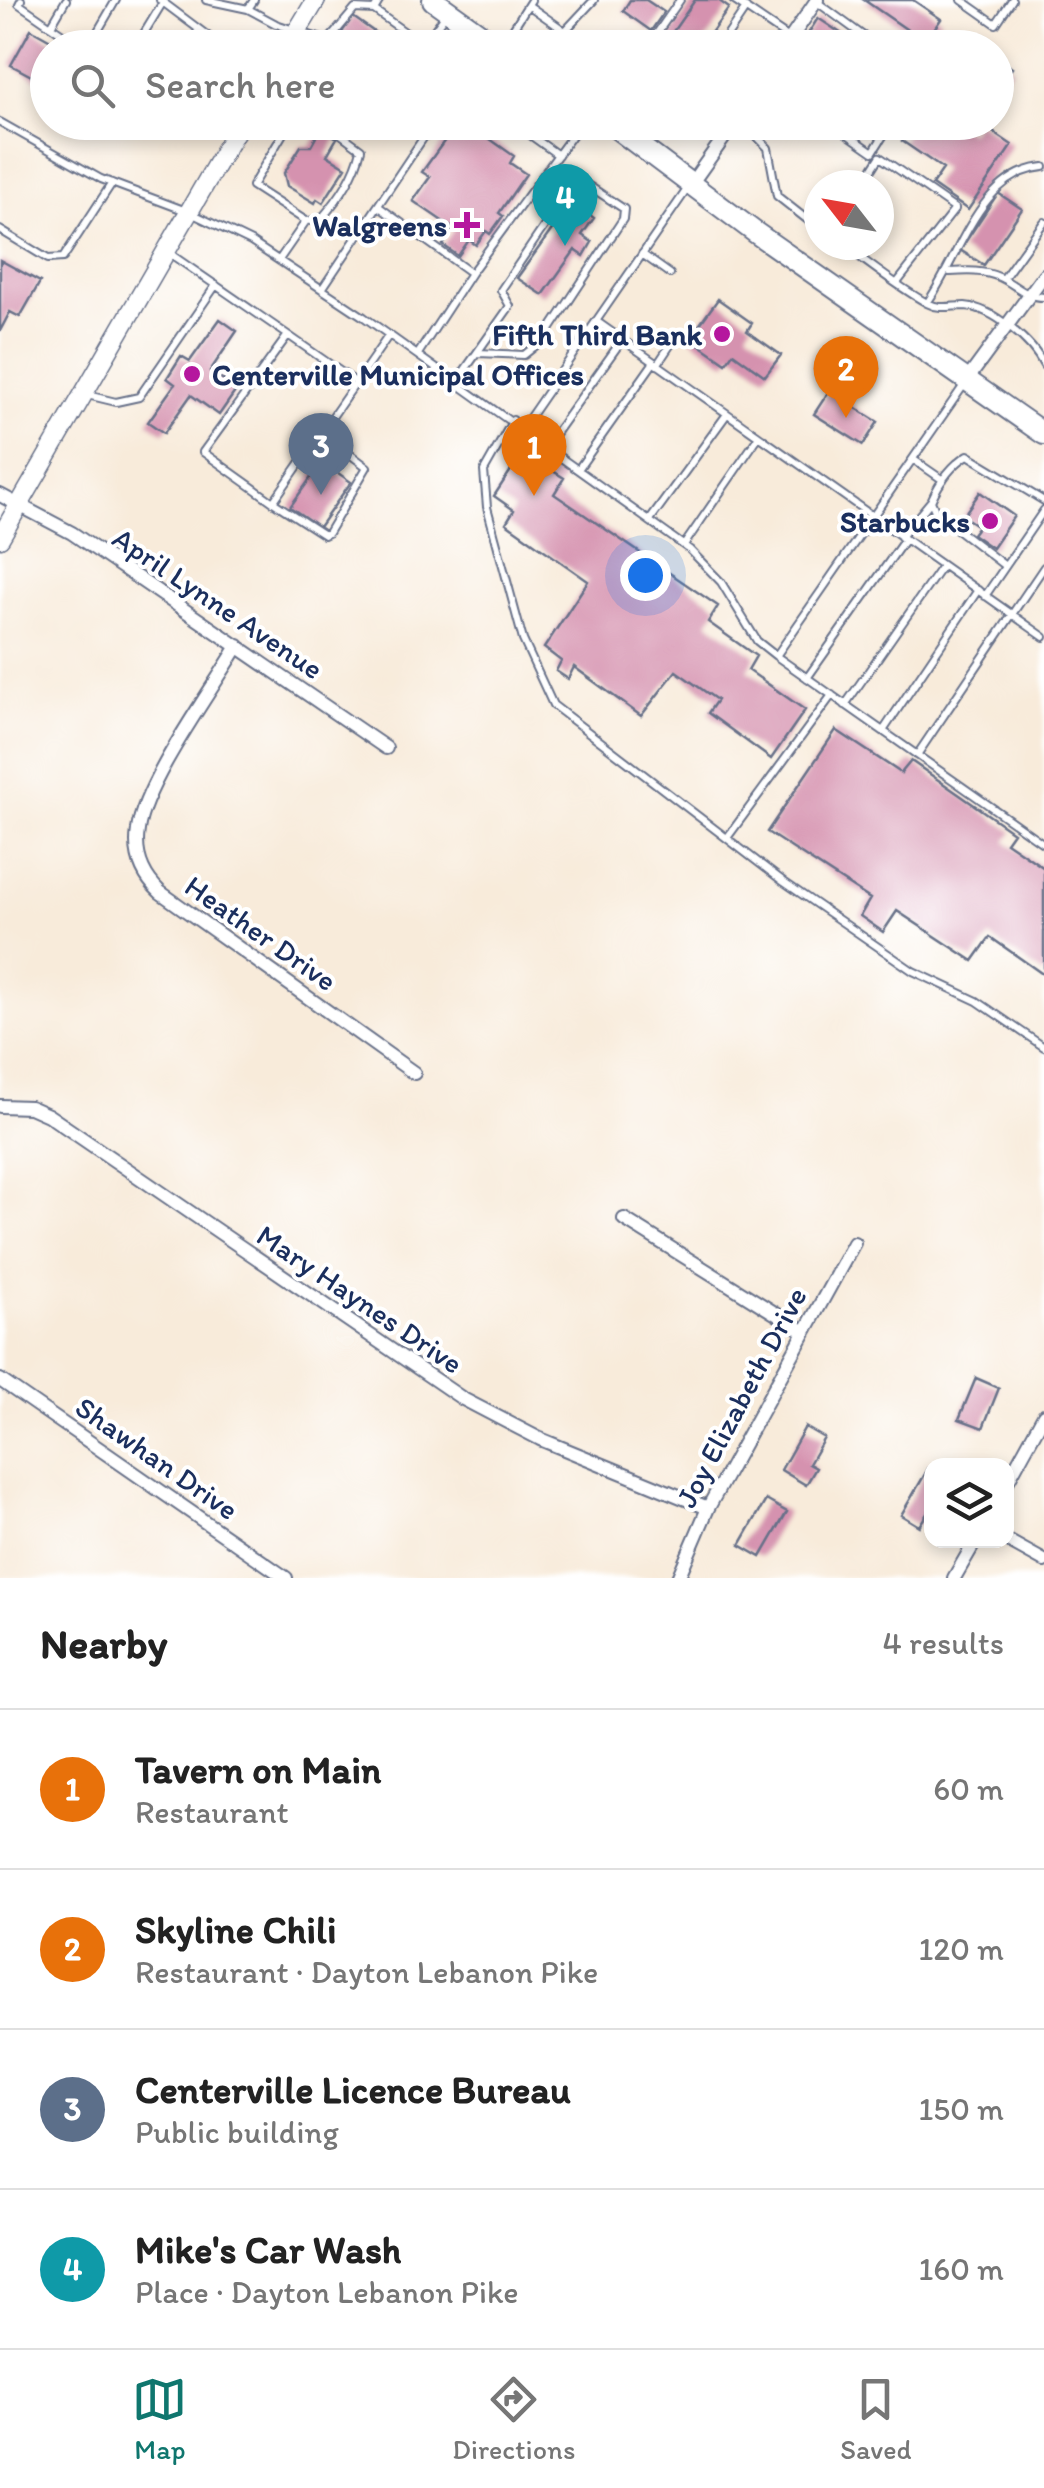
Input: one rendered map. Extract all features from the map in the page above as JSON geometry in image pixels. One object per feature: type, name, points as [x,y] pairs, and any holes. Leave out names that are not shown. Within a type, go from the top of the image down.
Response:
[{"type":"main road","points":[[444,5],[475,30]]},
{"type":"main road","points":[[632,140],[1044,434]]},
{"type":"street","points":[[298,29],[316,0]]},
{"type":"street","points":[[797,30],[816,1]]},
{"type":"street","points":[[0,538],[231,140]]},
{"type":"street","points":[[691,184],[722,140]]},
{"type":"street","points":[[967,380],[1044,275]]},
{"type":"street","name":"April Lynne Avenue","points":[[0,495],[20,503],[386,748]]},
{"type":"street","name":"Heather Drive","points":[[238,646],[142,812],[136,846],[143,872],[160,892],[414,1073]]},
{"type":"street","name":"Mary Haynes Drive","points":[[0,1106],[30,1108],[48,1115],[498,1420],[708,1508]]},
{"type":"street","points":[[624,1220],[805,1332]]},
{"type":"street","name":"Joy Elizabeth Drive","points":[[678,1578],[708,1508],[854,1243]]},
{"type":"street","name":"Shawhan Drive","points":[[0,1380],[286,1578]]},
{"type":"street","points":[[1014,1469],[1044,1415]]},
{"type":"street","points":[[1014,1544],[1044,1560]]},
{"type":"street","points":[[954,1578],[971,1548]]},
{"type":"lane","points":[[21,0],[19,4],[60,30]]},
{"type":"lane","points":[[52,24],[66,0]]},
{"type":"lane","points":[[97,30],[116,0]]},
{"type":"lane","points":[[206,0],[248,9],[276,24],[298,29]]},
{"type":"lane","points":[[248,9],[254,0]]},
{"type":"lane","points":[[374,10],[380,0]]},
{"type":"lane","points":[[566,30],[584,16],[594,0]]},
{"type":"lane","points":[[658,30],[680,0]]},
{"type":"lane","points":[[734,0],[772,30]]},
{"type":"lane","points":[[962,0],[996,24],[1012,0]]},
{"type":"lane","points":[[145,30],[161,1],[199,29]]},
{"type":"lane","points":[[816,1],[855,30]]},
{"type":"lane","points":[[506,30],[530,2],[564,30]]},
{"type":"lane","points":[[431,30],[444,5]]},
{"type":"lane","points":[[731,30],[746,8]]},
{"type":"lane","points":[[338,30],[355,10],[374,10],[402,30]]},
{"type":"lane","points":[[0,122],[30,138]]},
{"type":"lane","points":[[34,140],[112,182],[189,212],[279,260],[513,420],[708,565],[757,641],[1044,844]]},
{"type":"lane","points":[[277,140],[252,186],[306,221],[320,220],[357,168],[362,149],[350,140]]},
{"type":"lane","points":[[322,289],[422,140]]},
{"type":"lane","points":[[538,140],[558,154]]},
{"type":"lane","points":[[418,354],[471,272],[568,140]]},
{"type":"lane","points":[[760,140],[768,148],[777,196],[804,217]]},
{"type":"lane","points":[[855,140],[955,209],[897,282]]},
{"type":"lane","points":[[869,170],[883,140]]},
{"type":"lane","points":[[927,303],[950,272],[950,255],[1006,178],[1022,169],[1044,167]]},
{"type":"lane","points":[[457,382],[510,306],[501,290],[577,178],[624,209],[623,219],[544,339],[524,356],[478,353]]},
{"type":"lane","points":[[0,230],[48,259],[62,258],[112,182]]},
{"type":"lane","points":[[523,427],[691,184]]},
{"type":"lane","points":[[378,206],[471,272]]},
{"type":"lane","points":[[279,260],[306,221]]},
{"type":"lane","points":[[1004,279],[1044,222]]},
{"type":"lane","points":[[168,252],[357,383]]},
{"type":"lane","points":[[642,254],[670,274]]},
{"type":"lane","points":[[865,260],[927,303],[978,309],[1031,346],[1044,366]]},
{"type":"lane","points":[[950,272],[977,270],[1004,279],[1029,297],[1044,297]]},
{"type":"lane","points":[[86,394],[116,402],[138,398],[216,285]]},
{"type":"lane","points":[[596,321],[1044,637]]},
{"type":"lane","points":[[273,502],[389,334]]},
{"type":"lane","points":[[288,335],[203,452],[324,535],[367,467],[322,433]]},
{"type":"lane","points":[[548,445],[622,340]]},
{"type":"lane","points":[[579,468],[673,341]]},
{"type":"lane","points":[[776,656],[967,380]]},
{"type":"lane","points":[[650,520],[728,414]]},
{"type":"lane","points":[[513,420],[484,471],[487,506],[523,640],[553,705],[912,972],[978,1001],[1044,1047]]},
{"type":"lane","points":[[684,545],[758,436]]},
{"type":"lane","points":[[806,678],[931,502],[952,466],[973,456],[1044,501]]},
{"type":"lane","points":[[914,460],[943,480]]},
{"type":"lane","points":[[931,502],[936,513],[1006,566]]},
{"type":"lane","points":[[882,731],[1044,510]]},
{"type":"lane","points":[[844,704],[942,566]]},
{"type":"lane","points":[[916,755],[1044,567]]},
{"type":"lane","points":[[727,838],[832,696]]},
{"type":"building","points":[[630,0],[646,0],[664,12],[650,30],[623,11]]},
{"type":"building","points":[[695,0],[718,0],[729,8],[713,30],[674,30]]},
{"type":"building","points":[[864,0],[913,0],[941,19],[933,30],[908,30]]},
{"type":"building","points":[[353,17],[371,30],[343,30]]},
{"type":"building","points":[[818,18],[836,30],[810,30]]},
{"type":"building","points":[[30,31],[30,75],[11,65]]},
{"type":"building","points":[[314,140],[336,140],[327,155],[346,167],[323,203],[317,199],[315,203],[287,186],[284,173],[301,146],[311,146]]},
{"type":"building","name":"Walgreens","points":[[445,140],[491,140],[514,156],[510,163],[526,174],[499,213],[503,216],[490,234],[486,231],[476,245],[469,240],[458,256],[443,245],[454,229],[413,201],[430,177],[422,172]]},
{"type":"building","points":[[1005,140],[1012,145],[968,210],[932,185],[943,169],[902,141]]},
{"type":"building","points":[[998,193],[1022,209],[984,265],[960,250]]},
{"type":"building","points":[[572,202],[594,218],[582,235],[592,242],[584,256],[575,250],[543,295],[517,278]]},
{"type":"building","points":[[0,260],[40,282],[20,317],[10,312],[0,331]]},
{"type":"building","name":"Fifth Third Bank","points":[[718,299],[752,323],[747,331],[781,355],[765,376],[733,353],[726,363],[690,338]]},
{"type":"building","name":"Centerville Municipal Offices","points":[[220,319],[237,331],[210,371],[237,389],[219,415],[191,395],[164,433],[148,422],[175,384],[167,378],[181,356],[190,361]]},
{"type":"building","points":[[829,391],[878,422],[863,445],[814,414]]},
{"type":"building","points":[[534,459],[564,478],[554,494],[718,606],[708,622],[756,656],[748,670],[805,710],[771,759],[708,713],[717,700],[676,671],[641,716],[574,667],[568,679],[556,671],[561,661],[544,648],[588,581],[506,523],[514,510],[494,496],[515,464]]},
{"type":"building","points":[[322,462],[351,482],[319,527],[290,507]]},
{"type":"building","name":"Starbucks","points":[[980,492],[1014,516],[992,548],[972,534],[978,526],[963,516]]},
{"type":"building","points":[[836,730],[901,773],[911,761],[1013,832],[1006,842],[1044,868],[1044,975],[990,937],[973,961],[897,911],[883,932],[860,916],[870,899],[767,832]]},
{"type":"building","points":[[976,1378],[999,1388],[983,1428],[959,1419]]},
{"type":"building","points":[[805,1427],[824,1438],[809,1464],[816,1468],[806,1485],[781,1470]]},
{"type":"building","points":[[924,1476],[924,1518],[919,1526],[901,1515]]},
{"type":"building","points":[[766,1500],[787,1512],[761,1557],[740,1545]]},
{"type":"place","name":"Walgreens","points":[[467,225]]},
{"type":"place","name":"Mike's Car Wash","points":[[565,246]]},
{"type":"place","name":"Fifth Third Bank","points":[[722,334]]},
{"type":"place","name":"Centerville Municipal Offices","points":[[192,374]]},
{"type":"place","name":"Skyline Chili","points":[[846,418]]},
{"type":"place","name":"Centerville Licence Bureau","points":[[321,495]]},
{"type":"place","name":"Tavern on Main","points":[[534,496]]},
{"type":"place","name":"Starbucks","points":[[990,521]]}]
